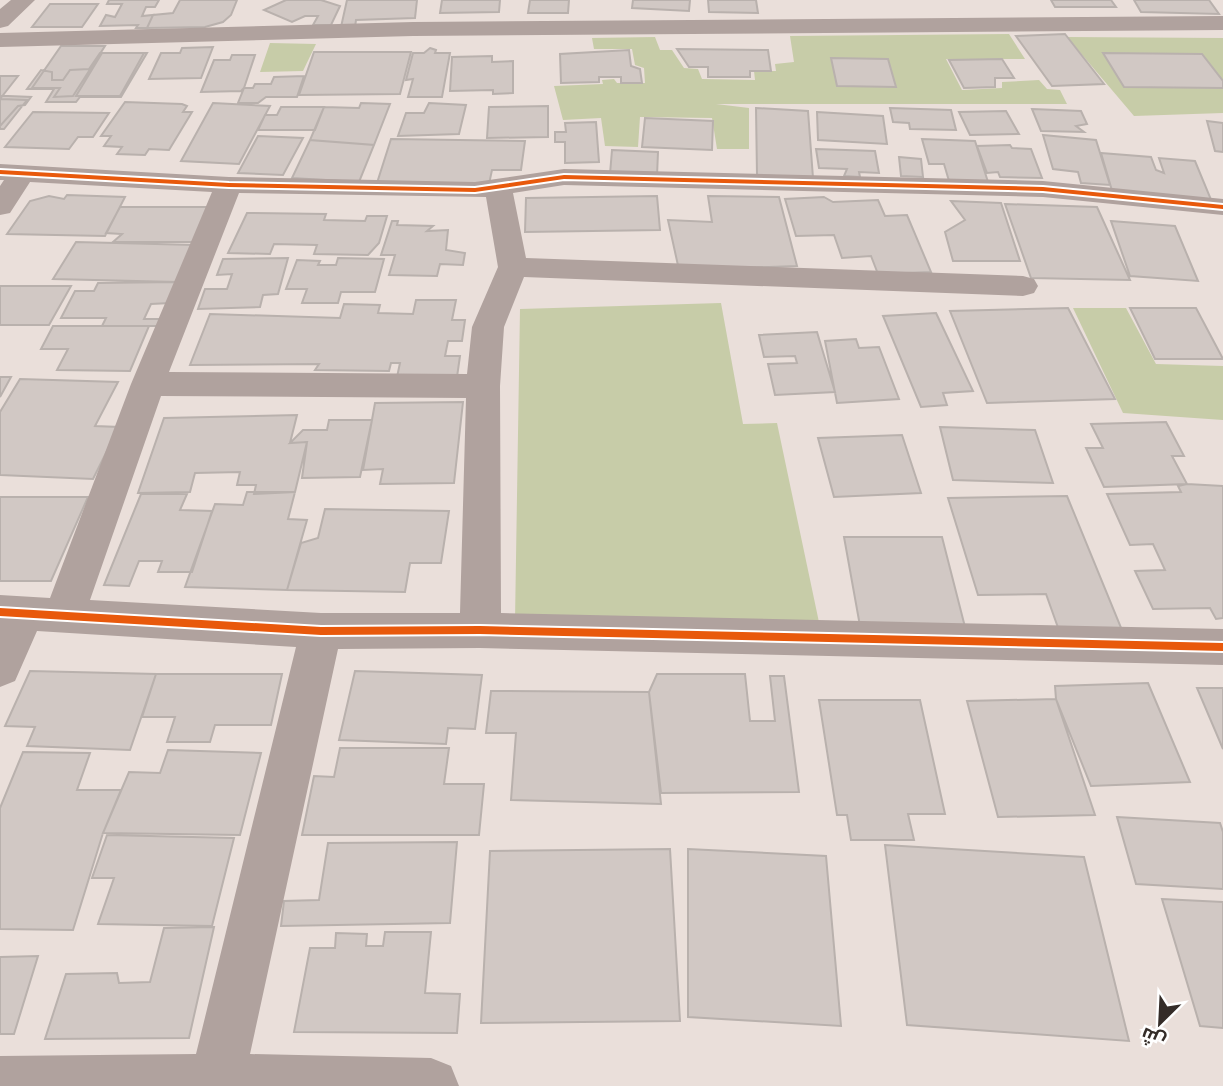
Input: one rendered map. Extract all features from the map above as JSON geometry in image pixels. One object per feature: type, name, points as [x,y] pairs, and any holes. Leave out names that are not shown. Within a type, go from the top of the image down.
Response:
[{"type":"street","points":[[0,21],[24,0]]},
{"type":"street","points":[[605,0],[608,27]]},
{"type":"street","points":[[775,0],[777,26]]},
{"type":"street","points":[[0,40],[608,27],[1223,23]]},
{"type":"street","points":[[0,206],[11,173],[229,185],[498,188],[564,177],[1043,188],[1223,207]]},
{"type":"street","points":[[64,616],[148,384],[229,185]]},
{"type":"street","points":[[480,630],[483,386],[488,327],[513,267],[498,188]]},
{"type":"street","points":[[513,267],[1023,286]]},
{"type":"street","points":[[148,384],[483,386]]},
{"type":"street","points":[[0,668],[12,612],[321,631],[480,630],[1223,647]]},
{"type":"street","points":[[217,1081],[321,631]]},
{"type":"street","points":[[0,1084],[217,1081],[431,1086]]},
{"type":"green space","points":[[1009,34],[1025,59],[946,59],[962,90],[1002,88],[1002,82],[1039,80],[1047,89],[1060,90],[1067,104],[716,104],[749,108],[749,149],[717,149],[712,118],[640,117],[638,147],[605,146],[601,118],[563,120],[554,86],[603,84],[602,80],[614,79],[617,83],[645,83],[644,68],[635,65],[632,49],[594,49],[592,38],[655,37],[660,50],[672,50],[684,68],[698,69],[702,79],[755,80],[754,71],[776,71],[775,64],[794,62],[790,36]]},
{"type":"green space","points":[[1067,37],[1223,38],[1223,113],[1134,116]]},
{"type":"green space","points":[[270,43],[316,44],[303,71],[260,72]]},
{"type":"green space","points":[[721,303],[743,424],[777,423],[820,627],[515,621],[520,309]]},
{"type":"green space","points":[[1073,308],[1126,308],[1156,364],[1223,366],[1223,420],[1123,413]]},
{"type":"building","points":[[109,0],[159,0],[155,7],[146,7],[142,16],[153,15],[147,28],[136,28],[138,25],[100,26],[106,15],[115,17],[122,4],[107,4]]},
{"type":"building","points":[[180,0],[237,0],[231,15],[223,22],[205,27],[147,28],[153,15],[173,13]]},
{"type":"building","points":[[286,0],[321,0],[340,6],[331,25],[313,25],[318,16],[305,16],[292,22],[264,10]]},
{"type":"building","points":[[347,0],[417,0],[415,18],[356,20],[355,27],[341,27]]},
{"type":"building","points":[[442,0],[500,0],[499,12],[440,13]]},
{"type":"building","points":[[530,0],[569,0],[568,13],[528,13]]},
{"type":"building","points":[[633,0],[690,0],[689,11],[632,8]]},
{"type":"building","points":[[708,0],[756,0],[758,13],[709,12]]},
{"type":"building","points":[[1051,0],[1111,0],[1116,7],[1055,7]]},
{"type":"building","points":[[1134,0],[1209,0],[1219,14],[1141,12]]},
{"type":"building","points":[[50,4],[98,4],[82,27],[32,27]]},
{"type":"building","points":[[1065,34],[1104,84],[1052,86],[1016,36]]},
{"type":"building","points":[[61,46],[105,46],[73,96],[54,97],[60,88],[32,88]]},
{"type":"building","points":[[213,47],[201,78],[149,79],[161,53],[180,53],[182,48]]},
{"type":"building","points":[[430,48],[436,50],[435,53],[450,53],[442,97],[408,97],[413,79],[406,80],[413,53],[424,53]]},
{"type":"building","points":[[677,49],[768,50],[771,71],[750,71],[750,77],[708,77],[708,67],[689,67]]},
{"type":"building","points":[[629,50],[631,66],[640,69],[642,83],[621,83],[621,77],[599,77],[599,82],[561,83],[560,54]]},
{"type":"building","points":[[314,52],[411,52],[400,94],[299,95]]},
{"type":"building","points":[[100,53],[147,53],[121,97],[80,97],[76,102],[46,102],[54,89],[27,89],[41,70],[52,72],[52,80],[63,80],[70,70],[89,69]]},
{"type":"building","points":[[102,53],[144,53],[120,96],[76,96]]},
{"type":"building","points":[[1103,53],[1202,54],[1223,81],[1223,88],[1124,87]]},
{"type":"building","points":[[232,55],[255,55],[244,88],[241,91],[201,92],[214,60],[230,60]]},
{"type":"building","points":[[492,56],[492,62],[513,61],[513,93],[493,94],[493,90],[450,91],[452,57]]},
{"type":"building","points":[[831,58],[888,59],[896,87],[837,86]]},
{"type":"building","points":[[1002,59],[1014,78],[995,78],[995,87],[964,88],[949,60]]},
{"type":"building","points":[[0,76],[18,76],[0,99]]},
{"type":"building","points":[[304,76],[297,97],[266,97],[258,103],[238,103],[244,88],[253,88],[255,84],[271,84],[274,77]]},
{"type":"building","points":[[0,96],[31,97],[25,105],[18,106],[0,126]]},
{"type":"building","points":[[0,99],[27,100],[4,129],[0,129]]},
{"type":"building","points":[[125,102],[182,104],[187,106],[183,112],[192,112],[169,150],[149,149],[145,155],[117,154],[122,147],[104,146],[111,136],[101,136]]},
{"type":"building","points":[[213,103],[270,106],[239,164],[181,161]]},
{"type":"building","points":[[361,103],[390,104],[374,145],[310,140],[324,107],[359,108]]},
{"type":"building","points":[[429,103],[466,105],[459,134],[398,136],[406,113],[424,113]]},
{"type":"building","points":[[548,106],[548,137],[487,138],[489,107]]},
{"type":"building","points":[[281,107],[324,107],[315,130],[258,130],[265,115],[277,115]]},
{"type":"building","points":[[756,108],[808,111],[813,178],[757,175]]},
{"type":"building","points":[[890,108],[951,110],[956,130],[910,129],[909,123],[893,122]]},
{"type":"building","points":[[1032,109],[1081,111],[1087,124],[1076,126],[1084,132],[1041,131]]},
{"type":"building","points":[[1006,111],[1019,134],[970,135],[959,112]]},
{"type":"building","points":[[33,112],[109,113],[93,137],[78,137],[69,149],[5,147]]},
{"type":"building","points":[[817,112],[883,116],[887,144],[818,140]]},
{"type":"building","points":[[645,118],[713,121],[712,150],[642,147]]},
{"type":"building","points":[[1207,121],[1223,123],[1223,152],[1215,151]]},
{"type":"building","points":[[596,122],[599,162],[565,163],[565,142],[555,142],[555,132],[566,132],[565,123]]},
{"type":"building","points":[[1043,135],[1096,140],[1110,185],[1081,183],[1078,172],[1053,169]]},
{"type":"building","points":[[258,136],[303,138],[283,175],[238,173]]},
{"type":"building","points":[[391,139],[525,141],[521,170],[492,170],[489,184],[377,183]]},
{"type":"building","points":[[922,139],[975,141],[988,182],[949,181],[944,164],[929,164]]},
{"type":"building","points":[[310,140],[374,145],[359,182],[292,178]]},
{"type":"building","points":[[1010,145],[1012,148],[1031,149],[1042,178],[1000,177],[998,172],[987,173],[977,146]]},
{"type":"building","points":[[816,149],[875,151],[879,173],[859,172],[860,177],[844,176],[847,169],[819,168]]},
{"type":"building","points":[[612,150],[658,152],[657,176],[610,174]]},
{"type":"building","points":[[1101,153],[1151,157],[1156,170],[1164,173],[1159,158],[1195,161],[1212,202],[1113,194]]},
{"type":"building","points":[[899,157],[921,159],[923,177],[901,176]]},
{"type":"building","points":[[67,195],[125,197],[105,236],[7,234],[30,201],[49,196],[64,199]]},
{"type":"building","points":[[657,196],[660,230],[525,232],[526,198]]},
{"type":"building","points":[[708,196],[779,197],[797,266],[679,270],[668,220],[712,222]]},
{"type":"building","points":[[824,197],[833,202],[878,200],[885,216],[907,215],[931,272],[878,274],[871,256],[842,258],[834,235],[796,236],[785,199]]},
{"type":"building","points":[[951,201],[1001,203],[1020,261],[953,261],[945,232],[965,220]]},
{"type":"building","points":[[1005,204],[1097,207],[1130,280],[1031,278]]},
{"type":"building","points":[[120,207],[211,207],[195,242],[113,242],[122,234],[106,233]]},
{"type":"building","points":[[247,213],[326,214],[324,220],[365,221],[367,216],[387,216],[379,243],[368,255],[314,254],[317,245],[274,244],[270,254],[228,253]]},
{"type":"building","points":[[392,221],[398,221],[397,225],[433,226],[427,231],[448,230],[446,250],[465,253],[463,265],[440,264],[437,276],[389,275],[395,255],[381,255]]},
{"type":"building","points":[[1111,221],[1175,226],[1198,281],[1130,276]]},
{"type":"building","points":[[76,242],[195,245],[178,282],[53,279]]},
{"type":"building","points":[[288,258],[278,294],[263,295],[260,307],[198,309],[205,289],[227,289],[232,274],[217,275],[223,259]]},
{"type":"building","points":[[338,258],[384,259],[375,292],[341,292],[338,303],[302,303],[307,289],[286,289],[297,260],[320,261],[318,265],[336,265]]},
{"type":"building","points":[[178,282],[170,303],[151,304],[144,319],[161,319],[158,326],[102,326],[106,318],[61,318],[75,291],[94,291],[98,283]]},
{"type":"building","points":[[0,286],[71,286],[49,325],[0,325]]},
{"type":"building","points":[[416,300],[456,300],[452,320],[465,320],[462,341],[448,341],[445,356],[460,356],[457,377],[397,377],[400,363],[391,363],[389,371],[315,370],[319,364],[190,365],[210,314],[340,318],[344,304],[380,305],[378,313],[413,314]]},
{"type":"building","points":[[1068,308],[1115,399],[987,403],[950,311]]},
{"type":"building","points":[[1130,308],[1196,308],[1223,359],[1155,359]]},
{"type":"building","points":[[936,313],[973,391],[943,393],[947,405],[921,407],[883,316]]},
{"type":"building","points":[[53,326],[149,326],[130,371],[57,370],[68,349],[41,349]]},
{"type":"building","points":[[817,332],[835,392],[775,395],[768,364],[797,363],[795,356],[764,357],[759,335]]},
{"type":"building","points":[[856,339],[859,348],[879,347],[899,399],[837,403],[825,341]]},
{"type":"building","points":[[0,377],[11,377],[0,397]]},
{"type":"building","points":[[20,379],[118,382],[95,426],[119,427],[93,479],[0,475],[0,412]]},
{"type":"building","points":[[463,402],[454,483],[380,484],[383,469],[363,470],[375,403]]},
{"type":"building","points":[[297,415],[290,443],[307,442],[295,492],[254,494],[256,485],[237,485],[240,472],[195,473],[190,492],[138,493],[164,418]]},
{"type":"building","points":[[329,420],[372,420],[360,477],[302,478],[307,442],[290,443],[303,430],[327,430]]},
{"type":"building","points":[[1166,422],[1184,456],[1172,456],[1187,484],[1104,487],[1086,448],[1103,448],[1091,424]]},
{"type":"building","points":[[940,427],[1035,430],[1053,483],[953,480]]},
{"type":"building","points":[[902,435],[921,493],[834,497],[818,438]]},
{"type":"building","points":[[1178,486],[1223,486],[1223,618],[1216,619],[1210,608],[1153,609],[1135,571],[1165,570],[1153,544],[1130,545],[1107,494],[1181,492]]},
{"type":"building","points":[[247,492],[295,492],[288,519],[307,520],[287,590],[185,587],[215,504],[243,505]]},
{"type":"building","points":[[141,494],[187,494],[180,510],[212,511],[192,572],[158,572],[162,561],[139,561],[129,586],[104,585]]},
{"type":"building","points":[[1067,496],[1124,635],[1061,636],[1046,594],[978,595],[948,498]]},
{"type":"building","points":[[0,497],[88,497],[51,581],[0,581]]},
{"type":"building","points":[[325,509],[449,511],[441,563],[410,563],[405,592],[287,590],[301,543],[318,538]]},
{"type":"building","points":[[844,537],[942,537],[965,627],[860,626]]},
{"type":"building","points":[[30,671],[156,674],[130,750],[27,746],[35,727],[5,726]]},
{"type":"building","points":[[355,671],[482,675],[475,729],[448,728],[446,744],[339,740]]},
{"type":"building","points":[[156,674],[282,674],[271,725],[215,725],[210,742],[167,742],[175,717],[142,717]]},
{"type":"building","points":[[657,674],[745,674],[750,721],[775,721],[770,676],[784,676],[799,792],[661,793],[649,692]]},
{"type":"building","points":[[1148,683],[1190,782],[1091,786],[1056,699],[1055,686]]},
{"type":"building","points":[[1197,688],[1223,688],[1223,749]]},
{"type":"building","points":[[491,691],[649,692],[661,804],[511,800],[516,733],[486,733]]},
{"type":"building","points":[[1056,699],[1095,815],[998,817],[967,701]]},
{"type":"building","points":[[819,700],[920,700],[945,814],[908,814],[914,840],[851,840],[847,815],[837,815]]},
{"type":"building","points":[[340,748],[449,748],[444,784],[484,784],[479,835],[302,835],[314,776],[334,777]]},
{"type":"building","points":[[168,750],[261,753],[240,835],[103,833],[129,772],[160,773]]},
{"type":"building","points":[[23,752],[90,753],[77,790],[121,790],[103,833],[73,930],[0,929],[0,808]]},
{"type":"building","points":[[1117,817],[1220,823],[1223,832],[1223,889],[1136,884]]},
{"type":"building","points":[[107,835],[234,838],[212,926],[98,924],[114,878],[92,878]]},
{"type":"building","points":[[457,842],[450,923],[281,926],[284,901],[319,900],[328,843]]},
{"type":"building","points":[[885,845],[1084,857],[1129,1041],[907,1025]]},
{"type":"building","points":[[670,849],[680,1021],[481,1023],[490,851]]},
{"type":"building","points":[[688,849],[826,856],[841,1026],[688,1017]]},
{"type":"building","points":[[1162,899],[1223,902],[1223,1028],[1200,1026]]},
{"type":"building","points":[[214,927],[189,1038],[45,1039],[66,974],[117,973],[119,983],[150,982],[164,928]]},
{"type":"building","points":[[385,932],[431,932],[425,993],[460,994],[457,1033],[294,1032],[310,948],[335,948],[336,933],[367,934],[366,946],[383,946]]},
{"type":"building","points":[[38,956],[14,1034],[0,1034],[0,957]]},
{"type":"cycle path","points":[[0,172],[229,185],[475,190],[564,177],[1043,189],[1223,207]]},
{"type":"cycle path","points":[[0,612],[321,631],[480,630],[1223,647]]}]
